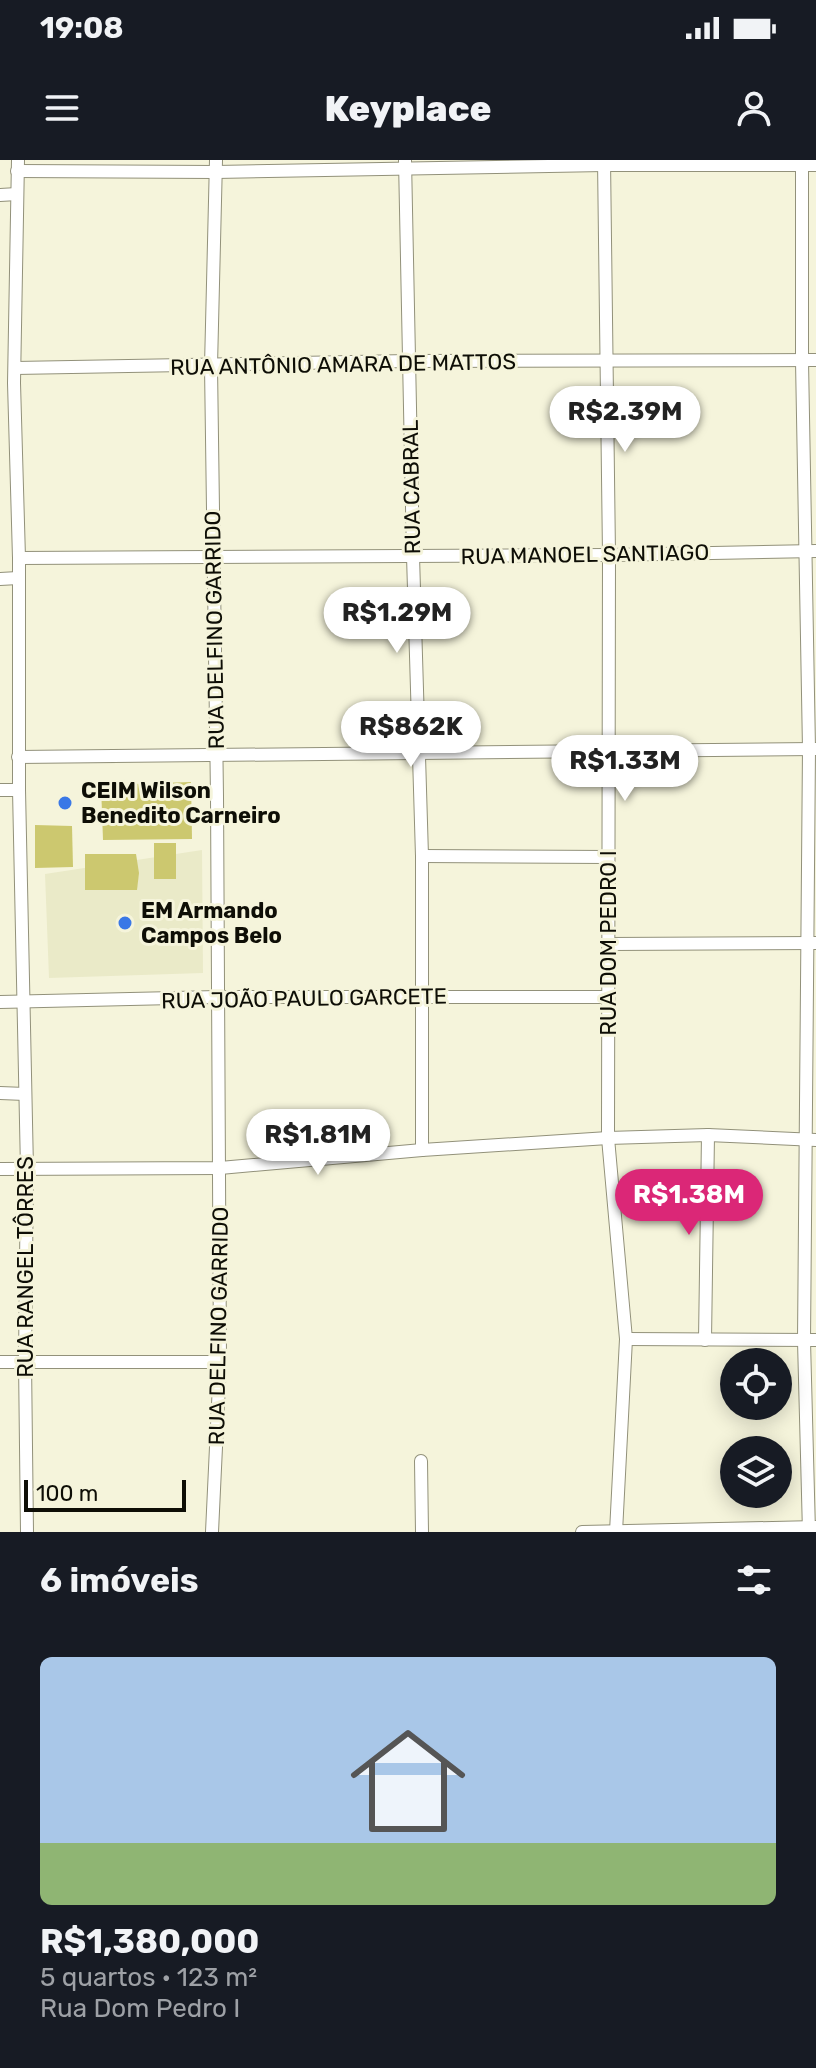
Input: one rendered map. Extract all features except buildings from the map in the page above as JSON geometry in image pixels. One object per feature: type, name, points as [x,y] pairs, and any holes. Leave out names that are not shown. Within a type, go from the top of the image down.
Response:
[{"type":"street","points":[[18,166],[604,162],[816,165]]},
{"type":"street","name":"RUA DOM PEDRO I","points":[[604,162],[609,555],[608,1138],[626,1339],[616,1531]]},
{"type":"street","points":[[582,1532],[811,1529],[812,749],[810,551],[802,361],[802,163]]},
{"type":"street","name":"RUA CABRAL","points":[[405,164],[422,856],[422,1150]]},
{"type":"street","name":"RUA RANGEL TÔRRES","points":[[18,166],[15,368],[7,383],[19,558],[18,757],[27,1169],[27,1532]]},
{"type":"street","name":"RUA DELFINO GARRIDO","points":[[212,1532],[220,1362],[211,366],[216,166]]},
{"type":"street","points":[[0,195],[17,194]]},
{"type":"street","name":"RUA ANTÔNIO AMARA DE MATTOS","points":[[15,368],[409,361],[816,360]]},
{"type":"street","name":"RUA MANOEL SANTIAGO","points":[[19,558],[810,551]]},
{"type":"street","points":[[0,579],[18,578]]},
{"type":"street","points":[[18,757],[812,749]]},
{"type":"street","points":[[0,790],[19,790]]},
{"type":"street","points":[[422,856],[608,857]]},
{"type":"street","points":[[609,944],[812,943]]},
{"type":"street","name":"RUA JOÃO PAULO GARCETE","points":[[0,1002],[217,997],[608,997]]},
{"type":"street","points":[[0,1093],[25,1094]]},
{"type":"street","points":[[0,1169],[220,1168],[608,1138],[708,1135],[811,1140]]},
{"type":"street","points":[[705,1340],[708,1135]]},
{"type":"street","points":[[626,1339],[810,1340]]},
{"type":"street","points":[[0,1362],[220,1362]]},
{"type":"street","points":[[421,1461],[422,1532]]},
{"type":"shaded area","points":[[191,782],[192,839],[103,840],[101,785]]},
{"type":"shaded area","points":[[35,825],[72,826],[73,867],[35,868]]},
{"type":"shaded area","points":[[154,843],[176,843],[176,879],[154,879]]},
{"type":"shaded area","name":"EM Armando Campos Belo","points":[[202,850],[203,973],[49,978],[45,874]]},
{"type":"shaded area","points":[[85,854],[136,854],[139,873],[137,890],[85,890]]},
{"type":"place","name":"CEIM Wilson Benedito Carneiro","points":[[65,803]]},
{"type":"place","name":"EM Armando Campos Belo","points":[[125,923]]}]
